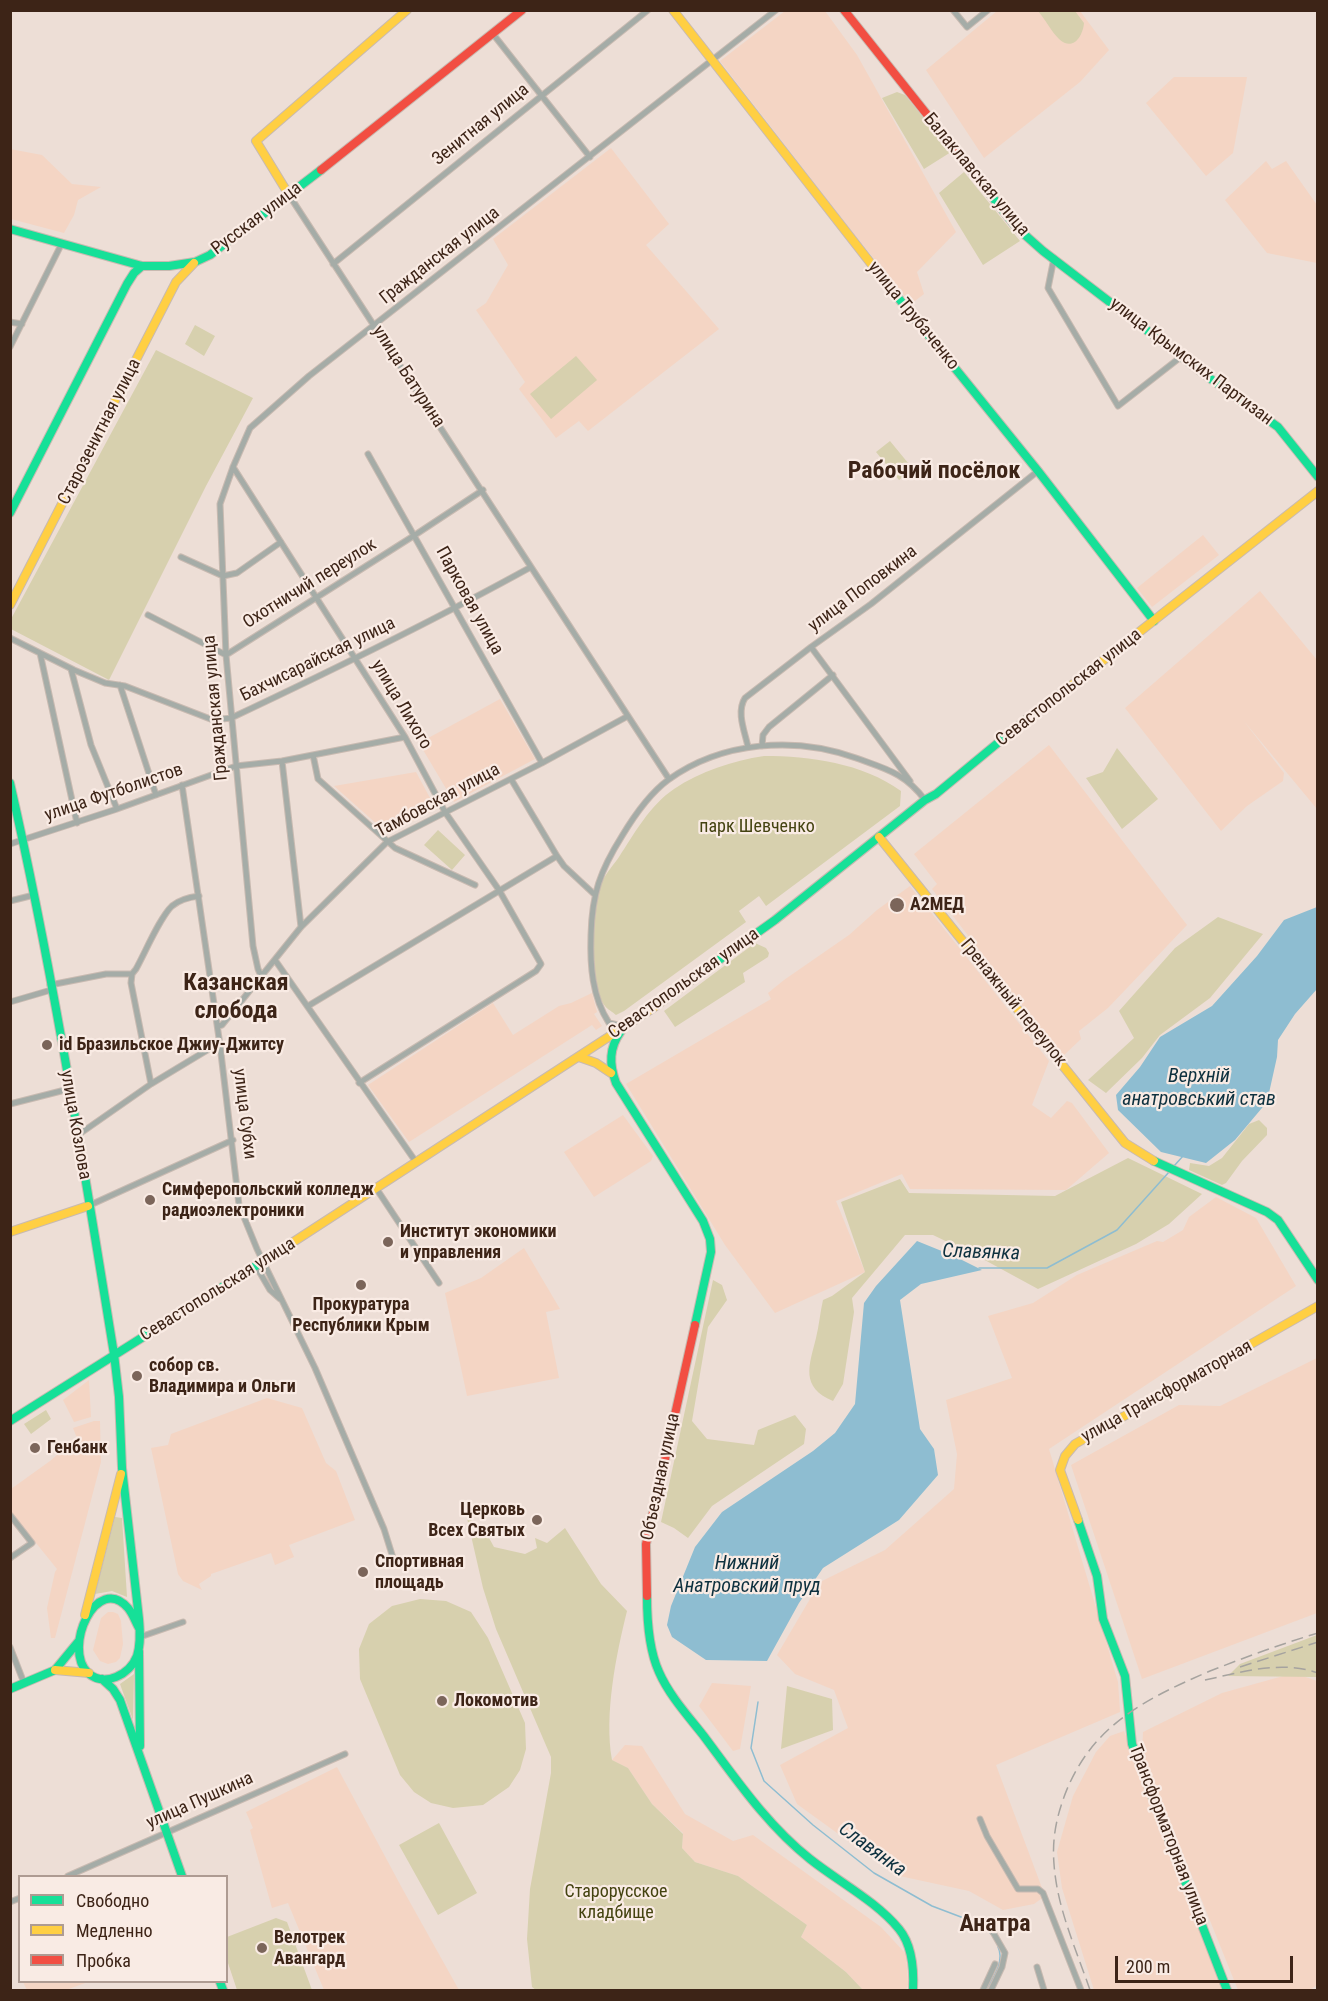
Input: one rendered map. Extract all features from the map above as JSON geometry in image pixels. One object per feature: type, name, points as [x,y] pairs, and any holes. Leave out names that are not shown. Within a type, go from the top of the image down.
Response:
[{"type":"main road","name":"улица Батурина","points":[[290,195],[256,141],[407,10]]},
{"type":"main road","name":"Русская улица","points":[[10,229],[142,266],[168,266],[195,262],[210,255],[290,195],[522,10]]},
{"type":"main road","name":"улица Трубаченко","points":[[673,10],[1154,621]]},
{"type":"main road","name":"Балаклавская улица","points":[[844,10],[1016,227],[1054,258]]},
{"type":"main road","name":"улица Крымских Партизан","points":[[1054,258],[1278,427],[1317,477]]},
{"type":"main road","points":[[128,261],[134,273]]},
{"type":"main road","name":"Старозенитная улица","points":[[10,605],[176,282],[195,262]]},
{"type":"main road","points":[[10,513],[134,273],[142,266]]},
{"type":"main road","points":[[168,266],[177,275],[176,282]]},
{"type":"main road","name":"Севастопольская улица","points":[[10,1421],[260,1264],[579,1058],[762,930],[1317,491]]},
{"type":"main road","name":"улица Козлова","points":[[10,783],[34,895],[78,1135],[117,1371],[122,1469],[140,1633]]},
{"type":"main road","name":"Гренажный переулок","points":[[879,837],[1125,1143],[1153,1161],[1261,1208],[1278,1220],[1317,1280]]},
{"type":"main road","points":[[611,1073],[611,1048],[615,1038],[625,1026]]},
{"type":"main road","points":[[579,1058],[596,1063],[611,1073]]},
{"type":"main road","name":"Объездная улица","points":[[611,1073],[624,1099],[703,1221],[711,1245],[646,1544],[647,1613],[652,1651],[659,1673],[675,1698],[766,1818],[808,1858],[877,1908],[900,1930],[910,1948],[914,1976],[913,1990]]},
{"type":"main road","points":[[10,1233],[88,1206]]},
{"type":"main road","name":"улица Трансформаторная","points":[[1125,1676],[1103,1619],[1097,1576],[1060,1470],[1065,1456],[1075,1444],[1317,1306]]},
{"type":"main road","name":"улица Козлова","points":[[84,1618],[122,1469]]},
{"type":"main road","points":[[109,1513],[119,1509],[128,1512]]},
{"type":"main road","points":[[89,1673],[80,1659],[78,1642],[84,1618],[94,1605],[103,1600],[112,1599],[126,1605],[140,1633],[140,1753]]},
{"type":"main road","points":[[55,1670],[78,1642]]},
{"type":"main road","points":[[102,1679],[111,1679],[121,1674],[134,1662],[139,1650]]},
{"type":"main road","points":[[10,1689],[55,1670],[89,1673],[102,1679],[113,1689],[120,1700],[140,1753],[182,1875]]},
{"type":"main road","name":"Трансформаторная улица","points":[[1125,1676],[1132,1744],[1227,1990]]},
{"type":"street","name":"Зенитная улица","points":[[333,264],[648,10]]},
{"type":"street","name":"Гражданская улица","points":[[261,976],[253,946],[225,655],[220,504],[233,466],[250,428],[309,376],[776,10]]},
{"type":"street","points":[[953,10],[967,27],[987,10]]},
{"type":"street","points":[[493,34],[590,157]]},
{"type":"street","name":"улица Батурина","points":[[290,195],[669,779]]},
{"type":"street","points":[[10,346],[62,242]]},
{"type":"street","points":[[1054,258],[1048,288],[1118,406],[1182,356]]},
{"type":"street","points":[[10,322],[22,324]]},
{"type":"street","name":"Парковая улица","points":[[368,454],[542,763]]},
{"type":"street","name":"улица Лихого","points":[[233,466],[405,736],[445,812],[499,890],[540,962],[540,967],[536,971],[359,1083]]},
{"type":"street","name":"улица Поповкина","points":[[748,747],[741,712],[745,698],[871,604],[1038,471]]},
{"type":"street","name":"Охотничий переулок","points":[[225,655],[483,490]]},
{"type":"street","points":[[181,557],[223,576],[237,573],[281,542]]},
{"type":"street","name":"Бахчисарайская улица","points":[[10,638],[70,669],[105,683],[120,685],[213,720],[231,718],[356,659],[531,567]]},
{"type":"street","points":[[148,615],[225,655]]},
{"type":"street","points":[[811,647],[925,800]]},
{"type":"street","points":[[40,653],[77,823]]},
{"type":"street","points":[[70,669],[91,745],[117,809]]},
{"type":"street","points":[[762,746],[761,739],[766,731],[833,675]]},
{"type":"street","points":[[120,685],[156,795]]},
{"type":"street","name":"Тамбовская улица","points":[[218,1026],[301,927],[387,842],[512,779],[628,716]]},
{"type":"street","name":"улица Футболистов","points":[[10,844],[77,823],[236,766],[312,755],[405,736]]},
{"type":"street","points":[[625,1026],[609,1023],[596,993],[590,954],[594,894],[609,857],[626,829],[657,790],[669,779],[718,754],[748,747],[794,745],[832,750],[892,772],[913,784]]},
{"type":"street","points":[[312,755],[318,779],[394,848],[475,885]]},
{"type":"street","points":[[282,760],[301,927]]},
{"type":"street","points":[[512,779],[557,856],[572,874],[594,894]]},
{"type":"street","name":"улица Субхи","points":[[182,785],[218,1026],[239,1205],[260,1264],[268,1270],[268,1277],[274,1290],[282,1299]]},
{"type":"street","points":[[308,1006],[557,856]]},
{"type":"street","points":[[10,901],[34,895]]},
{"type":"street","points":[[151,1084],[131,983],[132,974],[171,906],[193,896],[200,896]]},
{"type":"street","points":[[275,960],[416,1162]]},
{"type":"street","points":[[10,1002],[51,988],[106,974],[132,974]]},
{"type":"street","points":[[78,1135],[151,1084],[214,1046],[220,1045]]},
{"type":"street","points":[[10,1104],[69,1089]]},
{"type":"street","points":[[88,1206],[233,1140]]},
{"type":"street","points":[[376,1188],[439,1283]]},
{"type":"street","points":[[260,1264],[270,1290],[282,1299],[320,1379],[384,1529],[394,1561]]},
{"type":"street","points":[[10,1515],[32,1543],[10,1558]]},
{"type":"street","points":[[140,1633],[183,1622]]},
{"type":"street","points":[[10,1647],[24,1683]]},
{"type":"street","name":"улица Пушкина","points":[[70,1875],[345,1754]]},
{"type":"street","points":[[980,1819],[987,1836],[1018,1889],[1038,1889],[1043,1893],[1081,1990]]},
{"type":"street","points":[[987,1922],[1005,1953],[1002,1967],[991,1990]]},
{"type":"street","points":[[983,1990],[995,1964]]},
{"type":"street","points":[[1037,1967],[1044,1990]]},
{"type":"shaded area","points":[[785,11],[825,11],[857,55],[956,232],[917,272],[924,294],[911,304],[720,61]]},
{"type":"shaded area","points":[[997,11],[1080,11],[1109,50],[1080,82],[984,158],[926,70]]},
{"type":"shaded area","points":[[1174,77],[1247,77],[1233,153],[1206,176],[1146,103]]},
{"type":"shaded area","points":[[611,148],[669,224],[646,245],[719,329],[588,431],[579,421],[556,438],[519,389],[525,382],[476,310],[486,303],[508,265],[493,239]]},
{"type":"shaded area","points":[[10,149],[42,155],[72,184],[101,187],[78,200],[74,215],[64,233],[11,219]]},
{"type":"shaded area","points":[[1266,161],[1272,169],[1286,161],[1317,205],[1317,263],[1267,253],[1225,200]]},
{"type":"shaded area","points":[[1203,535],[1219,555],[1152,607],[1137,588]]},
{"type":"shaded area","points":[[1260,591],[1317,660],[1317,809],[1243,720],[1284,773],[1283,781],[1247,806],[1221,831],[1125,708]]},
{"type":"shaded area","points":[[500,699],[535,759],[454,802],[419,743]]},
{"type":"shaded area","points":[[1049,745],[1187,925],[1108,1008],[1079,1031],[1081,1039],[1062,1057],[932,889],[937,884],[914,854]]},
{"type":"shaded area","points":[[416,772],[436,809],[388,834],[334,786]]},
{"type":"shaded area","points":[[910,886],[1049,1061],[1032,1105],[1051,1118],[1067,1101],[1072,1103],[1109,1153],[1066,1190],[910,1189],[902,1174],[836,1201],[865,1272],[775,1313],[725,1245],[626,1084],[771,999],[768,993],[849,935],[877,910]]},
{"type":"shaded area","points":[[592,993],[597,1012],[594,1014],[602,1026],[596,1030],[592,1025],[409,1142],[368,1085],[493,1003],[513,1035],[559,1006]]},
{"type":"shaded area","points":[[623,1115],[653,1156],[651,1161],[594,1197],[564,1152]]},
{"type":"shaded area","points":[[1216,1197],[1256,1218],[1296,1286],[1049,1449],[1118,1682],[1120,1712],[996,1765],[1045,1896],[1034,1904],[1003,1910],[969,1891],[895,1875],[797,1804],[780,1765],[848,1728],[834,1690],[795,1674],[777,1655],[820,1582],[885,1550],[954,1489],[957,1454],[946,1400],[1012,1378],[988,1316],[1033,1303],[1077,1275],[1157,1241],[1163,1242],[1183,1230],[1189,1217]]},
{"type":"shaded area","points":[[524,1248],[560,1309],[546,1312],[559,1378],[467,1396],[445,1293],[481,1278]]},
{"type":"shaded area","points":[[1317,1358],[1317,1613],[1142,1679],[1071,1465],[1179,1405],[1220,1406]]},
{"type":"shaded area","points":[[89,1380],[91,1417],[74,1422],[63,1400]]},
{"type":"shaded area","points":[[267,1398],[302,1408],[326,1463],[336,1471],[355,1520],[289,1545],[294,1557],[275,1565],[271,1553],[211,1574],[199,1584],[202,1590],[183,1581],[178,1574],[151,1448],[168,1445],[171,1434]]},
{"type":"shaded area","points":[[100,1421],[101,1462],[55,1638],[51,1638],[47,1608],[57,1569],[11,1512],[11,1489],[77,1438],[73,1428]]},
{"type":"shaded area","points":[[108,1612],[118,1614],[121,1621],[123,1644],[120,1658],[108,1664],[100,1661],[93,1650],[101,1618]]},
{"type":"shaded area","points":[[1294,1673],[1317,1681],[1317,1985],[1310,1990],[1238,1990],[1142,1752],[1143,1732],[1222,1693]]},
{"type":"shaded area","points":[[712,1683],[751,1686],[740,1749],[733,1751],[699,1706]]},
{"type":"shaded area","points":[[1124,1731],[1223,1990],[1094,1990],[1062,1888],[1057,1852],[1073,1796],[1096,1752],[1110,1736]]},
{"type":"shaded area","points":[[625,1745],[642,1746],[685,1814],[733,1841],[753,1835],[881,1927],[906,1954],[908,1985],[906,1990],[863,1990],[846,1972],[801,1937],[807,1925],[738,1876],[695,1862],[682,1848],[683,1833],[652,1804],[628,1768],[612,1760]]},
{"type":"shaded area","points":[[337,1767],[459,1990],[324,1990],[288,1903],[272,1908],[250,1830],[253,1828],[246,1812]]},
{"type":"shaded area","points":[[24,1983],[85,1983],[66,1990],[27,1990]]},
{"type":"green space","points":[[1038,11],[1075,11],[1084,23],[1082,33],[1073,43],[1064,43]]},
{"type":"green space","points":[[897,92],[905,95],[951,152],[924,169],[882,98]]},
{"type":"green space","points":[[964,172],[1020,241],[983,265],[939,193]]},
{"type":"green space","points":[[195,325],[215,336],[204,356],[185,344]]},
{"type":"green space","points":[[156,350],[253,398],[206,486],[109,680],[11,629],[11,619]]},
{"type":"green space","points":[[576,356],[597,380],[551,419],[530,394]]},
{"type":"green space","points":[[890,441],[913,469],[899,480],[876,452]]},
{"type":"green space","points":[[1117,748],[1158,799],[1122,829],[1086,778],[1103,772]]},
{"type":"green space","name":"парк Шевченко","points":[[764,756],[835,763],[870,774],[901,791],[900,806],[766,906],[759,896],[739,911],[746,922],[616,1015],[606,1007],[600,996],[594,963],[596,906],[605,877],[650,811],[674,789],[717,768]]},
{"type":"green space","points":[[438,830],[465,855],[452,870],[424,845]]},
{"type":"green space","points":[[1218,917],[1263,934],[1210,998],[1160,1035],[1142,1058],[1106,1093],[1088,1080],[1134,1038],[1119,1011],[1175,948]]},
{"type":"green space","points":[[755,943],[766,948],[769,953],[768,957],[743,973],[745,982],[675,1027],[664,1011]]},
{"type":"green space","points":[[1259,1120],[1267,1128],[1267,1135],[1242,1161],[1226,1183],[1222,1185],[1189,1170],[1190,1163],[1209,1166],[1222,1158],[1249,1124]]},
{"type":"green space","points":[[1128,1158],[1202,1194],[1169,1224],[1136,1244],[1038,1289],[933,1235],[905,1235],[852,1298],[854,1312],[843,1384],[833,1401],[815,1389],[811,1382],[810,1367],[823,1300],[865,1272],[841,1202],[900,1179],[909,1193],[1055,1196]]},
{"type":"green space","points":[[713,1280],[722,1285],[727,1300],[708,1327],[692,1421],[707,1439],[754,1445],[758,1430],[795,1415],[806,1429],[804,1444],[712,1506],[688,1538],[661,1522]]},
{"type":"green space","points":[[46,1410],[51,1419],[31,1434],[24,1424]]},
{"type":"green space","points":[[115,1517],[122,1518],[127,1597],[112,1591],[95,1594]]},
{"type":"green space","name":"Старорусское кладбище","points":[[467,1518],[483,1527],[494,1547],[525,1554],[537,1548],[535,1538],[547,1543],[565,1528],[601,1584],[627,1611],[615,1666],[610,1705],[612,1760],[628,1768],[652,1804],[683,1834],[682,1848],[695,1862],[738,1876],[807,1925],[801,1937],[846,1972],[863,1990],[536,1990],[532,1987],[527,1939],[530,1889],[551,1773],[551,1757],[496,1629],[483,1588]]},
{"type":"green space","name":"Локомотив","points":[[420,1599],[446,1601],[471,1612],[488,1638],[525,1723],[526,1749],[520,1770],[509,1787],[483,1805],[453,1808],[431,1803],[414,1792],[400,1775],[360,1679],[359,1649],[369,1624],[392,1606]]},
{"type":"green space","points":[[1317,1635],[1317,1677],[1228,1676],[1240,1664]]},
{"type":"green space","points":[[134,1674],[133,1720],[120,1684]]},
{"type":"green space","points":[[787,1686],[832,1699],[833,1730],[781,1749]]},
{"type":"green space","points":[[439,1823],[477,1893],[438,1915],[399,1845]]},
{"type":"green space","name":"Велотрек Авангард","points":[[276,1918],[287,1922],[312,1990],[237,1990],[228,1963],[228,1937]]},
{"type":"water","name":"Верхній анатровський став","points":[[1317,907],[1317,989],[1295,1014],[1278,1040],[1277,1057],[1267,1102],[1235,1140],[1206,1163],[1161,1152],[1118,1110],[1116,1095],[1140,1067],[1160,1037],[1212,1006],[1257,956],[1284,920]]},
{"type":"water","name":"Нижний Анатровский пруд","points":[[917,1241],[982,1270],[921,1284],[900,1300],[920,1429],[934,1449],[938,1475],[899,1520],[823,1568],[799,1603],[767,1661],[706,1660],[672,1637],[667,1625],[671,1606],[695,1547],[722,1512],[813,1451],[835,1433],[855,1404],[864,1303],[876,1286]]},
{"type":"waterway","name":"Славянка","points":[[1174,1166],[1183,1156]]},
{"type":"waterway","name":"Славянка","points":[[979,1268],[1047,1268],[1117,1230],[1169,1172]]},
{"type":"waterway","name":"Славянка","points":[[758,1702],[751,1748],[764,1781],[813,1825],[874,1873],[932,1906],[982,1925],[992,1935]]},
{"type":"waterway","name":"Славянка","points":[[986,1990],[999,1964],[998,1947]]},
{"type":"railway","points":[[1090,1990],[1063,1912],[1054,1864],[1054,1838],[1057,1822],[1064,1797],[1075,1772],[1104,1733],[1142,1704],[1210,1671],[1318,1633]]},
{"type":"railway","points":[[1240,1667],[1318,1642]]},
{"type":"railway","points":[[1205,1680],[1276,1667],[1290,1667],[1318,1673]]},
{"type":"traffic: fast","points":[[960,156],[1016,227],[1043,251],[1208,377],[1278,427],[1318,477]]},
{"type":"traffic: fast","points":[[10,229],[142,266],[169,266],[195,262],[210,255],[321,170]]},
{"type":"traffic: fast","points":[[10,513],[127,284],[142,266]]},
{"type":"traffic: fast","points":[[883,279],[1038,471],[1154,621]]},
{"type":"traffic: fast","points":[[694,978],[775,920],[1072,685]]},
{"type":"traffic: fast","points":[[10,783],[54,996],[114,1354]]},
{"type":"traffic: fast","points":[[621,1031],[611,1056],[616,1083],[703,1221],[710,1239],[711,1252],[695,1325]]},
{"type":"traffic: fast","points":[[1154,1161],[1267,1212],[1278,1220],[1318,1280]]},
{"type":"traffic: fast","points":[[10,1421],[284,1248]]},
{"type":"traffic: fast","points":[[114,1354],[119,1397],[122,1468],[139,1619],[140,1642],[134,1663],[123,1673],[109,1679],[102,1679],[88,1673],[81,1662],[79,1647],[81,1632],[95,1606],[105,1599],[116,1599],[128,1608],[139,1628]]},
{"type":"traffic: fast","points":[[1078,1520],[1097,1576],[1103,1619],[1125,1676],[1132,1744],[1227,1990]]},
{"type":"traffic: fast","points":[[647,1596],[648,1625],[653,1654],[663,1681],[673,1697],[753,1801],[794,1846],[879,1909],[899,1929],[910,1950],[913,1990]]},
{"type":"traffic: fast","points":[[10,1689],[55,1670],[78,1642]]},
{"type":"traffic: fast","points":[[139,1651],[140,1746]]},
{"type":"traffic: fast","points":[[102,1679],[113,1689],[120,1700],[182,1875]]},
{"type":"traffic: fast","points":[[220,1983],[223,1990]]},
{"type":"traffic: slow","points":[[289,195],[256,141],[407,10]]},
{"type":"traffic: slow","points":[[673,10],[883,279]]},
{"type":"traffic: slow","points":[[10,605],[176,282],[194,263]]},
{"type":"traffic: slow","points":[[1072,685],[1318,491]]},
{"type":"traffic: slow","points":[[879,837],[1125,1143],[1154,1161]]},
{"type":"traffic: slow","points":[[284,1248],[653,1008],[694,978]]},
{"type":"traffic: slow","points":[[579,1057],[596,1063],[611,1073]]},
{"type":"traffic: slow","points":[[10,1232],[88,1206]]},
{"type":"traffic: slow","points":[[1078,1520],[1060,1470],[1065,1456],[1075,1444],[1318,1306]]},
{"type":"traffic: slow","points":[[85,1615],[121,1474]]},
{"type":"traffic: slow","points":[[55,1670],[89,1673]]},
{"type":"traffic: jam","points":[[321,170],[522,10]]},
{"type":"traffic: jam","points":[[844,10],[960,156]]},
{"type":"traffic: jam","points":[[647,1596],[646,1544],[695,1325]]},
{"type":"place","name":"А2МЕД","points":[[897,905]]},
{"type":"place","name":"id Бразильское Джиу-Джитсу","points":[[47,1045]]},
{"type":"place","name":"Симферопольский колледж радиоэлектроники","points":[[150,1200]]},
{"type":"place","name":"Институт экономики и управления","points":[[388,1242]]},
{"type":"place","name":"Прокуратура Республики Крым","points":[[361,1285]]},
{"type":"place","name":"собор св. Владимира и Ольги","points":[[137,1376]]},
{"type":"place","name":"Генбанк","points":[[35,1448]]},
{"type":"place","name":"Церковь Всех Святых","points":[[537,1520]]},
{"type":"place","name":"Спортивная площадь","points":[[363,1572]]},
{"type":"place","name":"Локомотив","points":[[442,1701]]},
{"type":"place","name":"Велотрек Авангард","points":[[262,1948]]},
{"type":"district","name":"Рабочий посёлок","points":[[934,472]]},
{"type":"district","name":"Казанская слобода","points":[[236,998]]},
{"type":"district","name":"Анатра","points":[[995,1925]]}]
